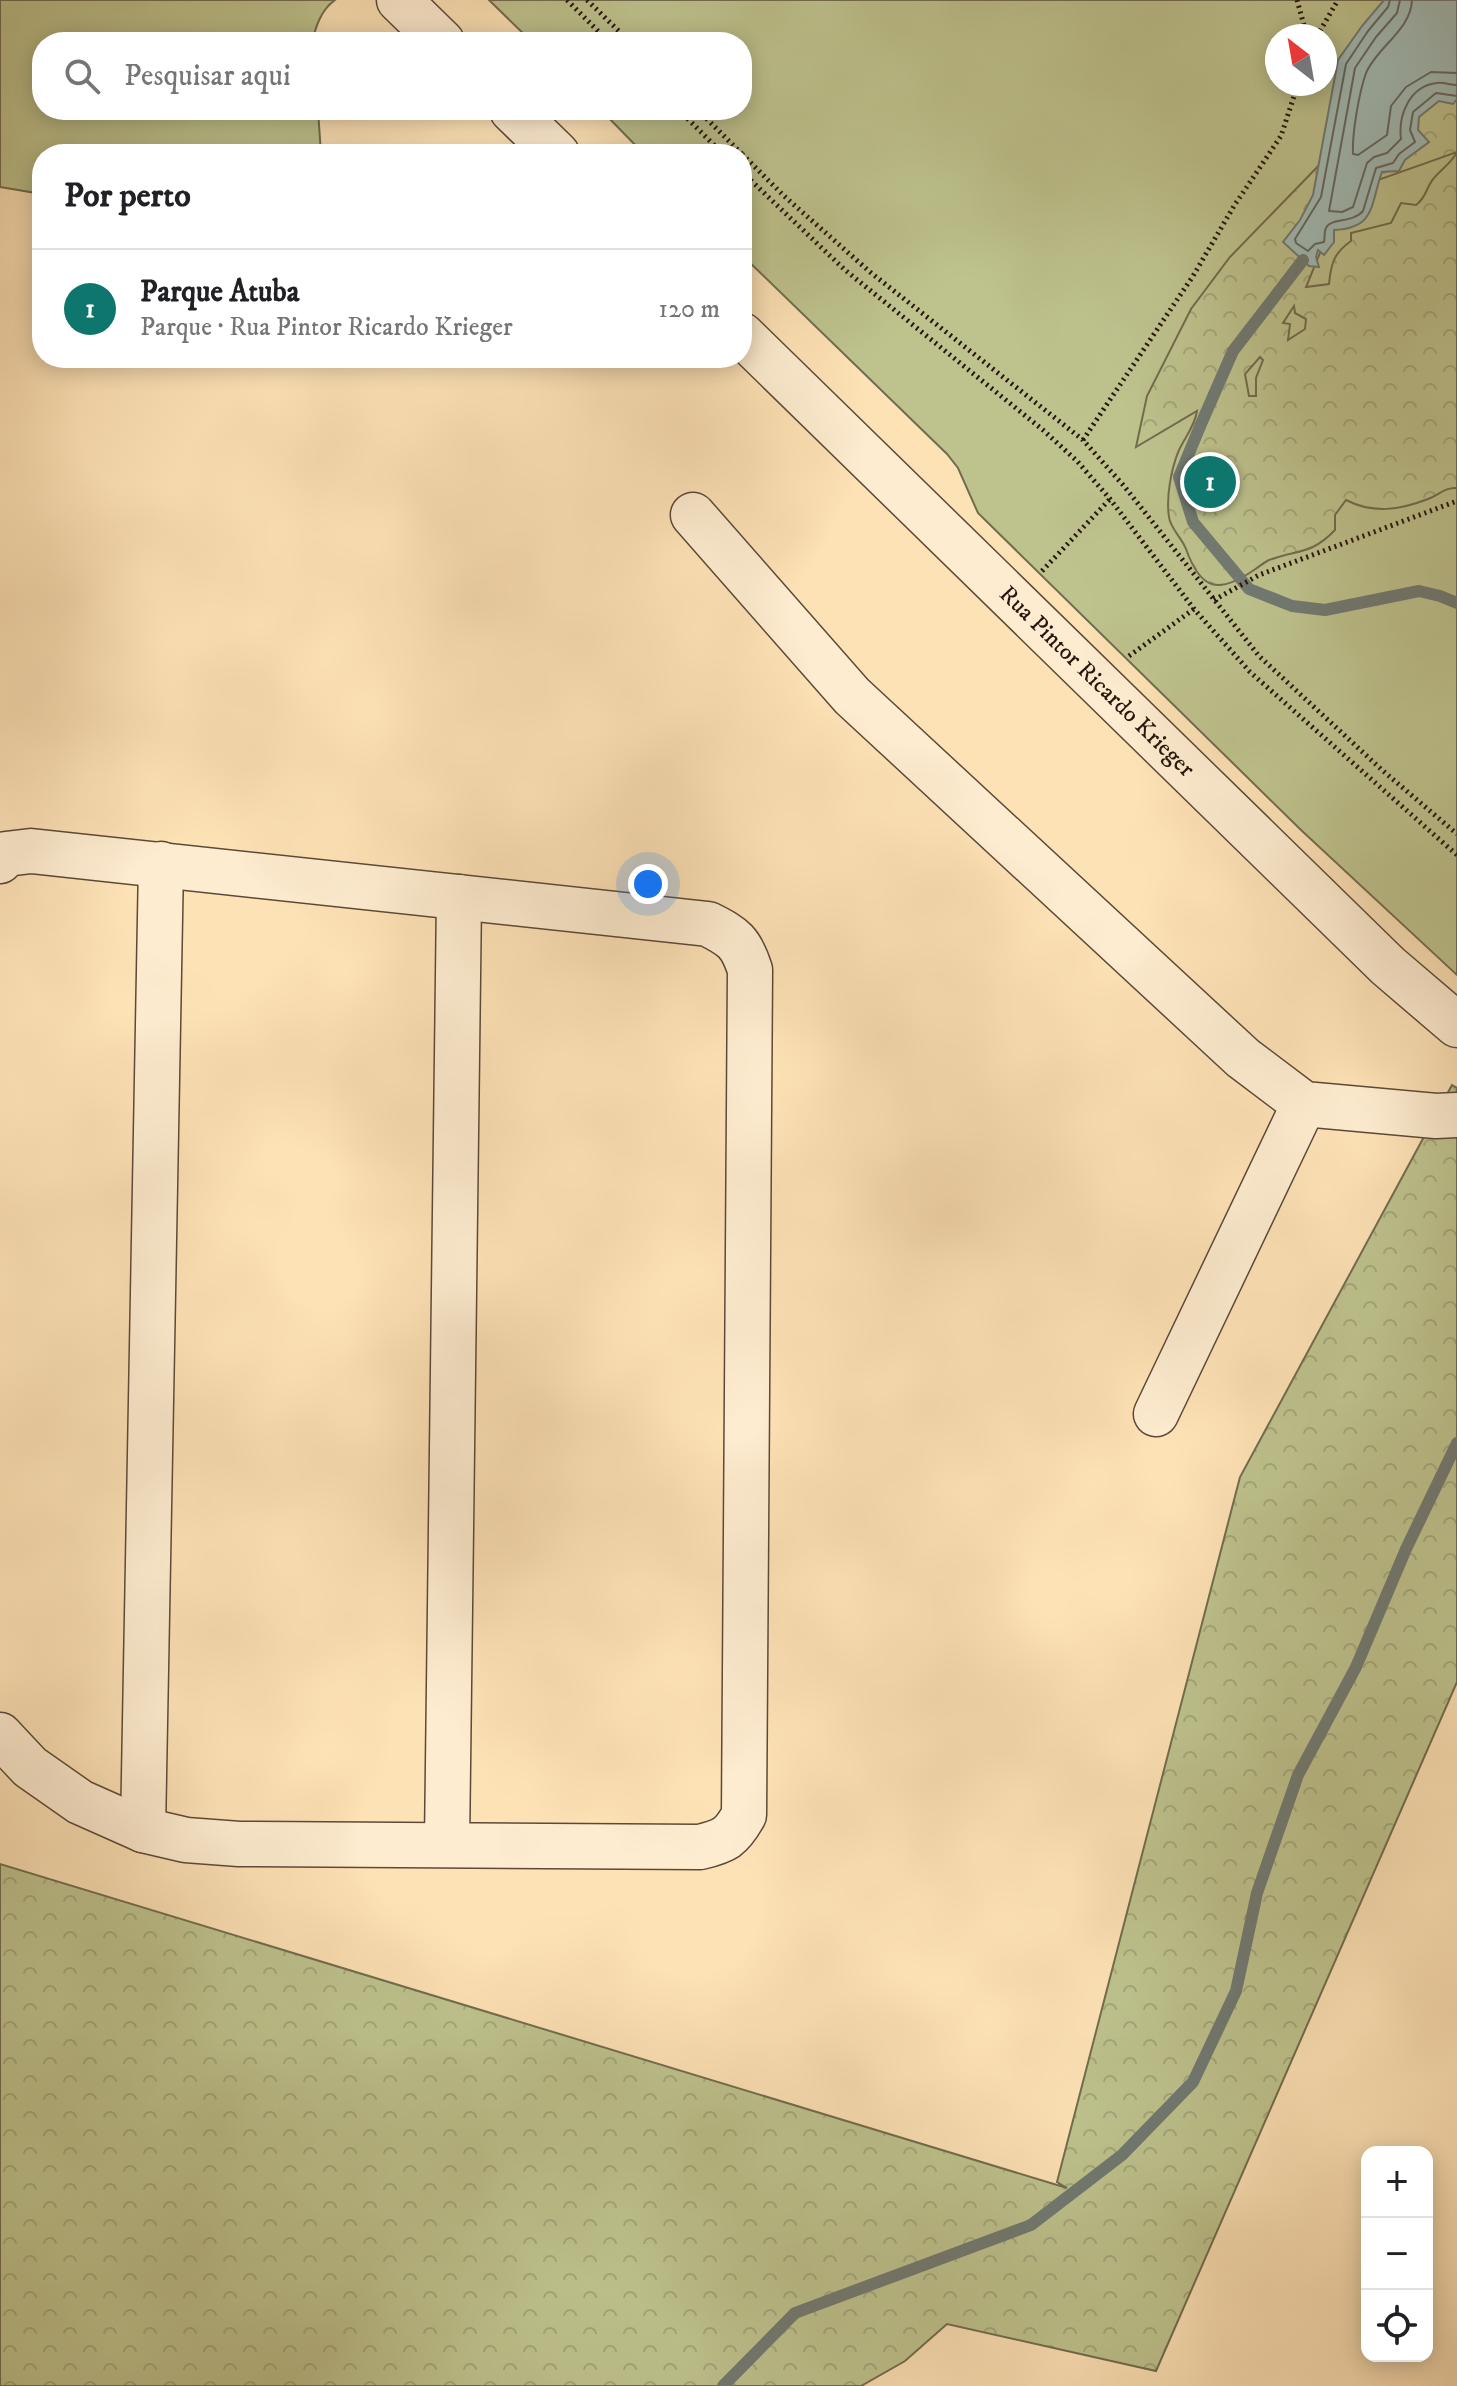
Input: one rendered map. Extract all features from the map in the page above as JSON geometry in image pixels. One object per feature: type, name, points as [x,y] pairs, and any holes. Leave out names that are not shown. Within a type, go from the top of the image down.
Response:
[{"type":"street","points":[[399,0],[432,32]]},
{"type":"street","points":[[522,120],[547,144]]},
{"type":"street","name":"Rua Pintor Ricardo Krieger","points":[[752,345],[1388,966],[1457,1025]]},
{"type":"street","points":[[693,515],[852,696],[1243,1058],[1304,1104],[1436,1116],[1457,1115]]},
{"type":"street","points":[[0,861],[6,854],[31,851],[708,924],[732,936],[744,950],[750,970],[744,1815],[734,1833],[720,1842],[700,1847],[239,1844],[186,1840],[143,1830],[80,1802],[30,1767],[0,1735]]},
{"type":"street","points":[[143,1830],[161,864]]},
{"type":"street","points":[[447,1844],[459,897]]},
{"type":"street","points":[[1156,1414],[1304,1104]]},
{"type":"path","points":[[567,0],[599,32]]},
{"type":"path","points":[[587,0],[620,32]]},
{"type":"path","points":[[1297,0],[1304,24]]},
{"type":"path","points":[[1324,24],[1338,0]]},
{"type":"path","points":[[1083,440],[1193,276],[1234,206],[1281,136],[1294,96]]},
{"type":"path","points":[[689,120],[713,144]]},
{"type":"path","points":[[708,120],[732,144]]},
{"type":"path","points":[[752,164],[870,272],[1083,440],[1124,486],[1259,656],[1382,770],[1457,834]]},
{"type":"path","points":[[752,182],[845,270],[1077,461],[1194,609],[1250,672],[1457,855]]},
{"type":"path","points":[[1014,601],[1110,499]]},
{"type":"path","points":[[1214,600],[1259,575],[1457,501]]},
{"type":"path","points":[[1096,680],[1194,609]]},
{"type":"green space","points":[[0,0],[335,0],[323,13],[315,32],[32,32],[32,120],[319,120],[320,144],[32,144],[32,192],[0,187]]},
{"type":"green space","points":[[489,0],[1457,0],[1457,975],[1301,830],[978,513],[958,468],[947,454],[752,265],[752,144],[634,144],[611,120],[752,120],[752,32],[522,32]]},
{"type":"green space","points":[[1457,47],[1457,152],[1457,488],[1397,508],[1376,509],[1346,500],[1335,515],[1335,530],[1319,544],[1269,560],[1231,583],[1212,584],[1198,573],[1192,563],[1172,525],[1168,509],[1174,466],[1197,411],[1136,447],[1147,396],[1191,309],[1230,257],[1326,158]],"holes":[[[1457,152],[1416,205],[1401,203],[1391,223],[1351,233],[1351,241],[1334,259],[1329,284],[1306,287],[1329,231],[1375,181]],[[1294,306],[1295,313],[1306,319],[1305,329],[1288,340],[1290,324],[1283,323]],[[1260,357],[1263,360],[1256,378],[1256,396],[1249,396],[1245,374]]]},
{"type":"green space","points":[[1452,1085],[1457,1088],[1457,1682],[1156,2371],[947,2324],[905,2361],[861,2386],[0,2386],[0,1864],[1067,2188],[1057,2182],[1240,1477]]},
{"type":"water","points":[[1384,0],[1457,0],[1457,99],[1453,104],[1439,101],[1419,117],[1418,130],[1429,142],[1405,160],[1399,171],[1382,172],[1369,213],[1358,225],[1334,230],[1334,242],[1324,255],[1318,250],[1316,257],[1319,267],[1309,266],[1283,242],[1300,220],[1313,195],[1331,96],[1337,96],[1338,60]]},
{"type":"waterway","points":[[1303,260],[1233,351],[1201,424],[1179,477],[1193,522],[1249,589],[1292,606],[1325,610],[1419,591],[1457,603]]},
{"type":"waterway","points":[[723,2386],[795,2313],[1031,2225],[1122,2155],[1193,2082],[1236,1991],[1257,1893],[1298,1775],[1356,1667],[1406,1549],[1457,1443]]},
{"type":"place","name":"Parque Atuba","points":[[1210,482]]}]
